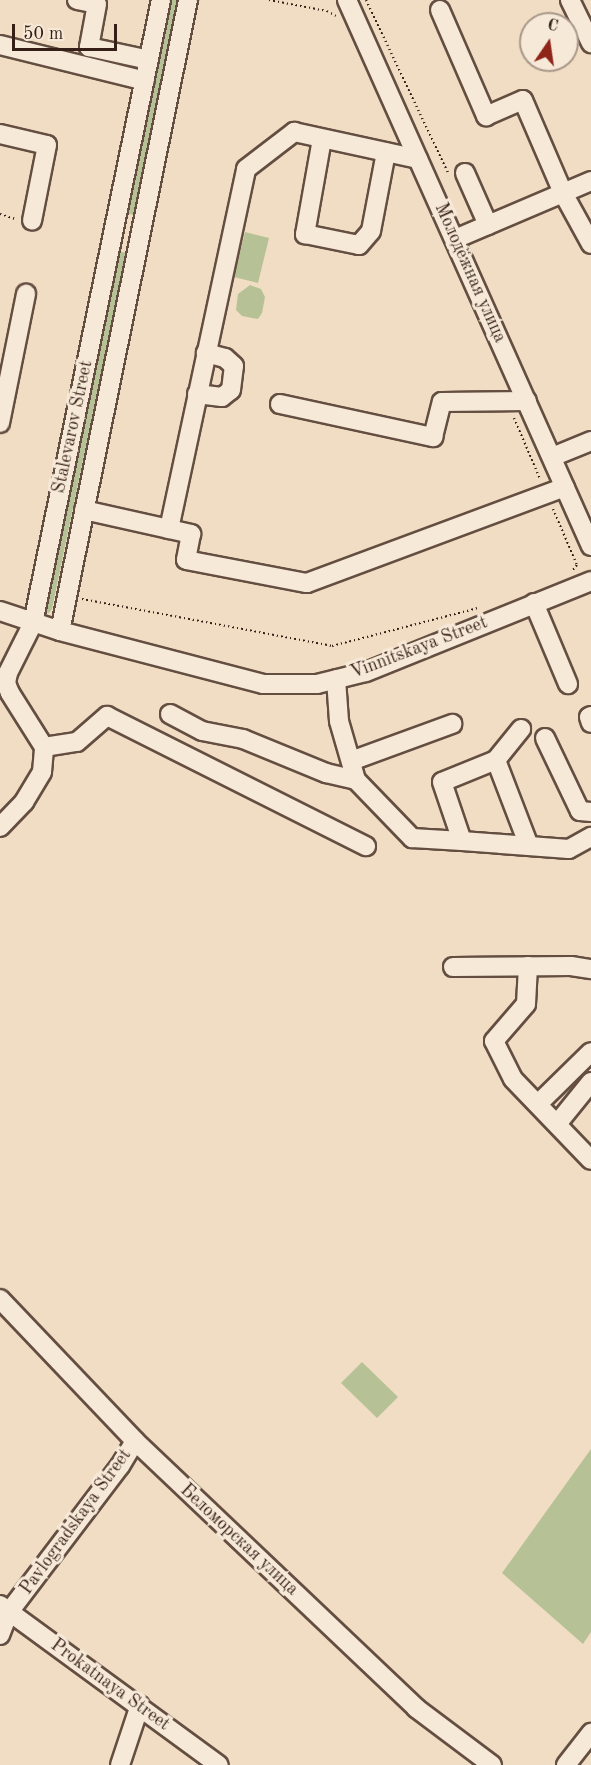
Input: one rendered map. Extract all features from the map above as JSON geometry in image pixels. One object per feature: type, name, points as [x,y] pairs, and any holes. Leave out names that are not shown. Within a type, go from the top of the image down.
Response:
[{"type":"street","points":[[77,0],[98,4],[89,47],[149,60]]},
{"type":"street","name":"Stalevarov Street","points":[[44,747],[6,683],[8,654],[33,623],[161,0]]},
{"type":"street","name":"Stalevarov Street","points":[[60,631],[188,0]]},
{"type":"street","name":"Молодёжная улица","points":[[347,0],[591,546]]},
{"type":"street","points":[[570,0],[591,43]]},
{"type":"street","points":[[440,10],[486,116],[523,100],[563,193],[591,244]]},
{"type":"street","points":[[0,45],[145,81]]},
{"type":"street","points":[[169,529],[246,169],[294,132],[418,159]]},
{"type":"street","points":[[0,134],[46,145],[32,221]]},
{"type":"street","points":[[322,139],[305,234],[359,245],[371,231],[386,152]]},
{"type":"street","points":[[458,175],[488,225]]},
{"type":"street","points":[[455,239],[591,181]]},
{"type":"street","points":[[114,228],[140,234]]},
{"type":"street","points":[[0,423],[26,294]]},
{"type":"street","points":[[197,394],[222,397],[231,390],[234,366],[225,358],[206,353]]},
{"type":"street","points":[[280,404],[433,437],[442,402],[527,400]]},
{"type":"street","points":[[552,457],[591,441]]},
{"type":"street","points":[[84,510],[191,534],[186,560],[306,583],[565,487]]},
{"type":"street","name":"Vinnitskaya Street","points":[[0,611],[60,631],[263,684],[317,684],[366,672],[591,581]]},
{"type":"street","points":[[534,603],[568,684]]},
{"type":"street","points":[[336,679],[339,722],[356,780],[412,838],[569,849],[591,837]]},
{"type":"street","points":[[170,714],[202,731],[243,739],[326,773],[356,780]]},
{"type":"street","points":[[0,827],[24,802],[42,772],[44,747],[76,742],[106,716],[366,846]]},
{"type":"street","points":[[591,716],[589,717],[591,723]]},
{"type":"street","points":[[351,761],[452,724]]},
{"type":"street","points":[[462,841],[442,782],[496,760],[520,729]]},
{"type":"street","points":[[545,738],[580,811],[591,812]]},
{"type":"street","points":[[496,760],[529,846]]},
{"type":"street","points":[[528,966],[526,1004],[494,1041],[513,1079],[590,1158]]},
{"type":"street","points":[[453,967],[572,966],[591,969]]},
{"type":"street","points":[[538,1104],[591,1052]]},
{"type":"street","points":[[557,1124],[591,1082]]},
{"type":"street","name":"Беломорская улица","points":[[0,1299],[135,1441],[416,1708],[492,1765]]},
{"type":"street","name":"Pavlogradskaya Street","points":[[0,1635],[5,1608],[120,1466],[135,1441]]},
{"type":"street","name":"Prokatnaya Street","points":[[5,1608],[219,1765]]},
{"type":"street","points":[[120,1765],[140,1706]]},
{"type":"street","points":[[567,1765],[591,1733]]},
{"type":"path","points":[[269,0],[327,11],[340,18]]},
{"type":"path","points":[[366,0],[458,175]]},
{"type":"path","points":[[508,401],[577,565],[570,572]]},
{"type":"path","points":[[72,597],[332,646],[479,608]]},
{"type":"green space","points":[[165,0],[181,0],[137,216],[122,212]]},
{"type":"green space","points":[[245,232],[269,238],[258,283],[234,277]]},
{"type":"green space","points":[[114,250],[126,253],[52,609],[49,613],[42,611]]},
{"type":"green space","points":[[250,285],[261,289],[265,297],[262,313],[258,319],[242,316],[236,310],[238,294]]},
{"type":"green space","points":[[362,1362],[398,1397],[377,1418],[341,1383]]},
{"type":"green space","points":[[591,1449],[591,1632],[583,1644],[502,1573]]}]
